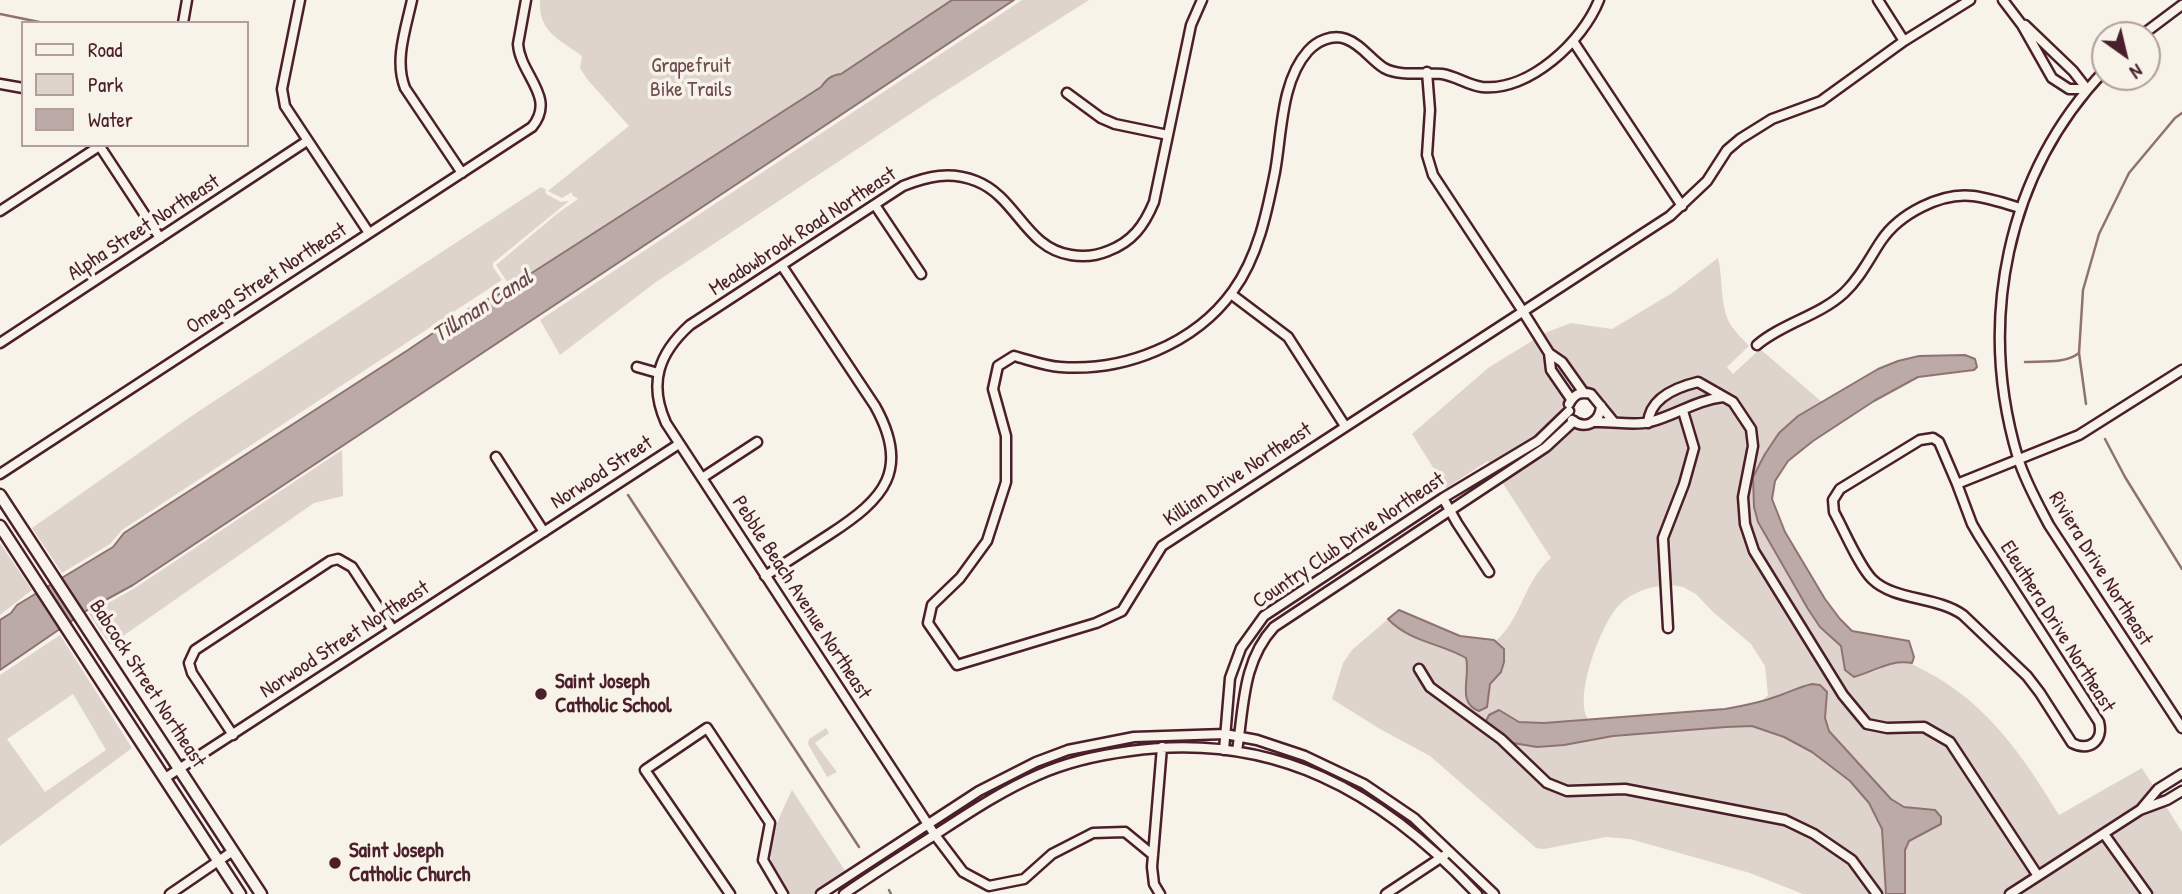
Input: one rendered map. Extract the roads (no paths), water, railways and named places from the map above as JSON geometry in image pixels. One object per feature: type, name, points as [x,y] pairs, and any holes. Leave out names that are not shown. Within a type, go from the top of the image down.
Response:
[{"type":"main road","name":"Babcock Street Northeast","points":[[0,495],[261,894]]},
{"type":"main road","name":"Babcock Street Northeast","points":[[0,526],[240,894]]},
{"type":"main road","points":[[99,678],[114,669]]},
{"type":"street","points":[[183,21],[187,0]]},
{"type":"street","points":[[300,0],[282,89],[285,107],[369,233]]},
{"type":"street","points":[[412,0],[400,56],[401,77],[405,88],[462,173]]},
{"type":"street","name":"Omega Street Northeast","points":[[0,474],[532,127],[538,120],[543,104],[518,52],[517,44],[526,0]]},
{"type":"street","name":"Meadowbrook Road Northeast","points":[[658,373],[672,342],[690,325],[904,186],[923,178],[959,176],[978,182],[1008,204],[1031,236],[1062,254],[1082,257],[1102,254],[1121,246],[1137,233],[1154,202],[1191,25],[1202,0]]},
{"type":"street","name":"Killian Drive Northeast","points":[[1598,0],[1594,12],[1573,41],[1545,65],[1504,85],[1481,87],[1450,75],[1396,72],[1384,68],[1346,39],[1330,38],[1314,43],[1297,63],[1289,89],[1261,234],[1245,271],[1231,294],[1187,334],[1154,352],[1107,366],[1059,367],[1014,356],[998,366],[993,389],[1006,436],[1006,482],[987,541],[960,579],[932,605],[928,623],[957,665],[1096,623],[1122,611],[1162,546],[1682,206],[1707,181],[1727,150],[1740,139],[1772,120],[1821,100],[1904,41],[1970,0]]},
{"type":"street","points":[[1878,0],[1904,41]]},
{"type":"street","points":[[2003,0],[2022,25],[2052,78],[2069,89],[2087,89]]},
{"type":"street","points":[[2161,21],[2182,5]]},
{"type":"street","points":[[2022,25],[2073,71],[2087,89]]},
{"type":"street","points":[[1573,41],[1682,206]]},
{"type":"street","points":[[1427,72],[1430,110],[1427,155],[1433,175],[1549,353],[1562,362],[1584,393],[1596,397],[1613,421]]},
{"type":"street","points":[[0,84],[21,88]]},
{"type":"street","name":"Riviera Drive Northeast","points":[[2091,85],[2062,124],[2020,208],[2009,249],[1999,316],[1999,357],[2004,402],[2018,459],[2049,525],[2182,728]]},
{"type":"street","points":[[1067,93],[1101,118],[1115,124],[1168,135]]},
{"type":"street","name":"Alpha Street Northeast","points":[[0,343],[307,141]]},
{"type":"street","points":[[0,211],[97,147]]},
{"type":"street","points":[[101,147],[160,238]]},
{"type":"street","points":[[1757,345],[1845,292],[1865,268],[1882,239],[1905,216],[1920,207],[1971,195],[2020,208]]},
{"type":"street","points":[[875,205],[921,274]]},
{"type":"street","points":[[765,576],[861,513],[876,499],[889,472],[892,448],[888,429],[875,406],[782,266]]},
{"type":"street","points":[[1231,294],[1288,337],[1345,426]]},
{"type":"street","points":[[1549,353],[1551,370],[1571,399],[1569,411],[1574,421],[1585,425],[1613,421],[1648,423],[1683,411],[1702,400],[1724,397]]},
{"type":"street","points":[[638,367],[658,373]]},
{"type":"street","points":[[1957,484],[2079,435],[2182,370]]},
{"type":"street","name":"Pebble Beach Avenue Northeast","points":[[658,373],[659,408],[679,444],[935,835],[963,872],[989,890]]},
{"type":"street","points":[[1648,423],[1648,415],[1656,404],[1666,394],[1683,385],[1698,382],[1733,402],[1751,429],[1753,446],[1743,497],[1745,524],[1754,551],[1843,695],[1867,724],[1924,727],[1950,742],[2038,876]]},
{"type":"street","points":[[1571,399],[1584,393]]},
{"type":"street","points":[[1595,422],[1601,406]]},
{"type":"street","name":"Country Club Drive Northeast","points":[[1224,750],[1230,678],[1241,648],[1264,616],[1443,498],[1538,441],[1569,411]]},
{"type":"street","points":[[1668,628],[1663,538],[1684,484],[1694,448],[1683,411]]},
{"type":"street","name":"Country Club Drive Northeast","points":[[1237,751],[1248,672],[1258,648],[1274,627],[1546,446],[1574,421]]},
{"type":"street","name":"Eleuthera Drive Northeast","points":[[1933,438],[1939,442],[1957,484],[1976,530],[2099,722],[2101,732],[2093,745],[2079,746],[2072,743],[2026,676],[1963,615],[1952,608],[1883,588],[1872,579],[1834,512],[1833,500],[1840,489],[1920,440],[1933,438]]},
{"type":"street","points":[[702,478],[757,442]]},
{"type":"street","name":"Norwood Street","points":[[544,532],[679,444]]},
{"type":"street","points":[[496,457],[544,532]]},
{"type":"street","points":[[1443,498],[1489,572]]},
{"type":"street","name":"Norwood Street Northeast","points":[[165,778],[544,532]]},
{"type":"street","points":[[233,735],[192,673],[189,663],[195,650],[217,635],[330,561],[338,559],[352,567],[393,630]]},
{"type":"street","points":[[1419,669],[1430,687],[1501,739],[1547,783],[1567,791],[1625,789],[1785,820],[1814,834],[1852,860],[1877,894]]},
{"type":"street","points":[[730,894],[645,770],[707,727],[770,823],[763,860],[783,894]]},
{"type":"street","points":[[821,894],[1005,776],[1068,750],[1134,737],[1225,734],[1305,757],[1345,773],[1387,798],[1451,851],[1493,894]]},
{"type":"street","points":[[1160,894],[1154,884],[1153,855],[1162,747]]},
{"type":"street","points":[[844,894],[985,802],[1041,773],[1102,755],[1162,747],[1256,754],[1302,768],[1357,793],[1405,826],[1477,894]]},
{"type":"street","points":[[2140,810],[2158,789],[2182,774]]},
{"type":"street","points":[[2009,894],[2140,810],[2182,791]]},
{"type":"street","points":[[989,890],[1024,879],[1052,854],[1093,832],[1125,832],[1153,855]]},
{"type":"street","points":[[2104,834],[2147,894]]},
{"type":"street","points":[[170,894],[233,851]]},
{"type":"street","points":[[1386,894],[1451,851]]},
{"type":"water","name":"Tillman Canal","points":[[952,0],[1014,0],[133,585],[89,609],[0,670],[0,620],[17,605],[113,547],[124,533],[473,306],[499,294],[821,87],[834,75],[841,74]]},
{"type":"water","points":[[1965,355],[1975,359],[1977,367],[1974,370],[1918,377],[1874,401],[1788,461],[1775,481],[1772,499],[1785,532],[1840,619],[1852,631],[1909,641],[1914,657],[1912,663],[1890,664],[1854,677],[1845,670],[1841,646],[1820,627],[1758,522],[1754,507],[1753,477],[1779,433],[1798,416],[1878,369],[1919,356]]},
{"type":"water","points":[[1399,610],[1460,636],[1494,640],[1504,649],[1504,662],[1501,672],[1490,684],[1487,707],[1479,711],[1468,702],[1466,658],[1397,627],[1388,619]]},
{"type":"water","points":[[1812,684],[1820,685],[1827,692],[1825,718],[1829,731],[1891,799],[1904,807],[1935,810],[1941,817],[1941,824],[1909,841],[1905,850],[1905,894],[1886,894],[1882,829],[1869,803],[1850,781],[1812,752],[1784,737],[1752,726],[1726,727],[1613,736],[1537,747],[1513,743],[1496,734],[1485,723],[1489,715],[1499,710],[1519,722],[1544,723],[1725,709],[1763,701]]},
{"type":"waterway","points":[[0,14],[34,21]]},
{"type":"waterway","points":[[2086,404],[2079,353],[2083,290],[2099,234],[2129,173],[2182,113]]},
{"type":"waterway","points":[[2025,362],[2060,360],[2079,353]]},
{"type":"waterway","points":[[2105,439],[2125,477],[2182,569]]},
{"type":"waterway","points":[[628,495],[859,847]]},
{"type":"waterway","points":[[889,890],[891,894]]},
{"type":"place","name":"Saint Joseph Catholic School","points":[[541,694]]},
{"type":"place","name":"Saint Joseph Catholic Church","points":[[335,863]]},
{"type":"park label","name":"Grapefruit Bike Trails","points":[[691,78]]}]
